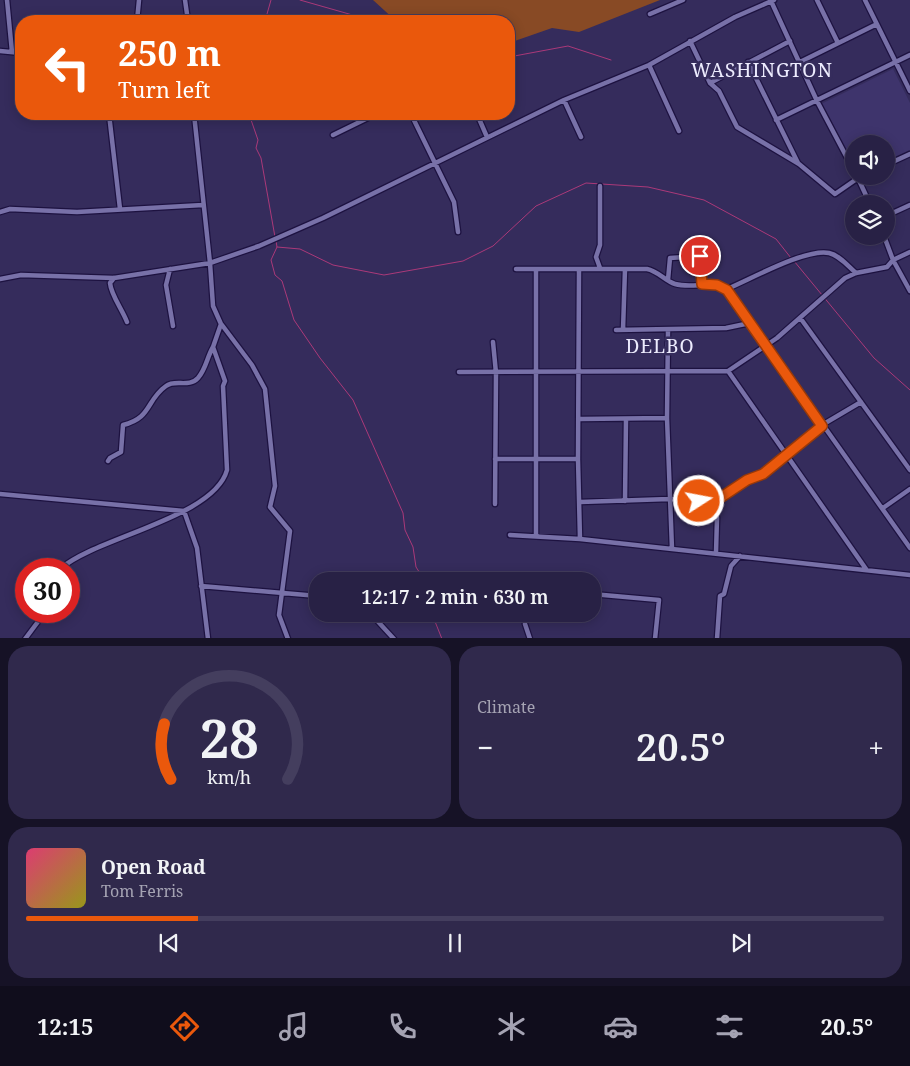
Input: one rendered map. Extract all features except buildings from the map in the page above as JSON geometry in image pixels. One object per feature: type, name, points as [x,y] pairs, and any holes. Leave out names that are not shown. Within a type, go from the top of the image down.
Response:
[{"type":"street","points":[[7,0],[12,52]]},
{"type":"street","points":[[138,15],[139,0]]},
{"type":"street","points":[[185,0],[187,15]]},
{"type":"street","points":[[650,14],[683,0]]},
{"type":"street","points":[[817,0],[838,44]]},
{"type":"street","points":[[865,0],[910,92]]},
{"type":"street","points":[[0,279],[21,275],[114,278],[210,263],[259,246],[323,218],[564,100],[649,65],[690,41],[772,1],[818,101],[845,154]]},
{"type":"street","points":[[800,62],[877,24]]},
{"type":"street","points":[[690,41],[710,83],[719,91],[737,127],[799,164],[835,194],[847,185]]},
{"type":"street","points":[[710,83],[790,41]]},
{"type":"street","points":[[0,51],[15,52]]},
{"type":"street","points":[[776,120],[910,55]]},
{"type":"street","points":[[748,62],[799,164]]},
{"type":"street","points":[[649,65],[679,131]]},
{"type":"street","points":[[564,100],[581,137]]},
{"type":"street","points":[[110,120],[120,209]]},
{"type":"street","points":[[195,120],[213,306],[221,324],[252,365],[265,389],[268,430],[276,486],[270,508],[290,531],[279,615],[288,638]]},
{"type":"street","points":[[333,135],[364,120]]},
{"type":"street","points":[[414,120],[454,202],[458,232]]},
{"type":"street","points":[[480,120],[487,137]]},
{"type":"street","points":[[895,161],[910,154]]},
{"type":"street","points":[[600,186],[600,245],[596,257],[600,268]]},
{"type":"street","points":[[0,212],[10,209],[77,212],[203,205]]},
{"type":"street","points":[[895,212],[910,205]]},
{"type":"street","points":[[887,245],[893,260],[910,291]]},
{"type":"street","points":[[727,290],[771,269],[819,252],[834,255],[856,273]]},
{"type":"street","points":[[460,372],[728,371],[801,319],[845,278],[856,273],[887,267],[893,260],[910,252]]},
{"type":"street","points":[[668,280],[670,258],[700,256],[702,284]]},
{"type":"street","points":[[516,269],[600,268],[654,270],[668,280],[680,285],[717,285],[727,290],[910,548]]},
{"type":"street","points":[[170,269],[166,285],[173,326]]},
{"type":"street","points":[[536,269],[536,536]]},
{"type":"street","points":[[579,269],[580,419],[578,459],[580,539]]},
{"type":"street","points":[[623,330],[625,269]]},
{"type":"street","points":[[114,278],[110,283],[110,289],[122,307],[127,322]]},
{"type":"street","points":[[801,319],[910,470]]},
{"type":"street","points":[[616,330],[726,328],[750,323]]},
{"type":"street","points":[[108,461],[121,452],[123,425],[139,419],[149,409],[153,396],[167,384],[192,383],[198,378],[213,347],[221,324]]},
{"type":"street","points":[[668,330],[666,418],[672,549]]},
{"type":"street","points":[[493,342],[496,373],[495,504]]},
{"type":"street","points":[[76,558],[142,528],[175,517],[224,479],[227,470],[224,381],[213,347]]},
{"type":"street","points":[[728,371],[866,569]]},
{"type":"street","points":[[580,502],[670,499],[714,502],[747,480],[763,474],[822,426],[861,402]]},
{"type":"street","points":[[580,419],[666,418]]},
{"type":"street","points":[[625,501],[626,419]]},
{"type":"street","points":[[495,459],[578,459]]},
{"type":"street","points":[[883,508],[910,489]]},
{"type":"street","points":[[0,494],[184,511]]},
{"type":"street","points":[[714,502],[717,518],[716,553]]},
{"type":"street","points":[[184,511],[197,548],[208,638]]},
{"type":"street","points":[[510,535],[580,539],[910,575]]},
{"type":"street","points":[[717,638],[720,596],[724,594],[726,576],[731,566],[740,556]]},
{"type":"street","points":[[201,586],[309,595]]},
{"type":"street","points":[[601,595],[659,600],[655,638]]},
{"type":"street","points":[[379,622],[394,638]]},
{"type":"street","points":[[25,638],[37,623]]},
{"type":"street","points":[[525,624],[530,638]]},
{"type":"shaded area","points":[[373,0],[660,0],[579,32],[552,28],[515,41],[515,15],[389,15]]},
{"type":"shaded area","points":[[893,69],[910,103],[910,150],[895,157],[895,135],[845,135],[845,151],[821,104]]},
{"type":"waterway","points":[[267,15],[271,0]]},
{"type":"waterway","points":[[300,0],[352,15]]},
{"type":"waterway","points":[[515,56],[568,46],[611,60]]},
{"type":"waterway","points":[[251,120],[258,140],[256,148],[261,158],[275,237]]},
{"type":"waterway","points":[[277,247],[300,249],[333,265],[384,275],[463,261],[493,246],[536,206],[586,183],[648,187],[704,200],[776,239],[791,258]]},
{"type":"waterway","points":[[276,241],[277,247],[271,260],[275,275],[282,281],[294,320],[320,358],[353,400],[403,513],[405,530],[413,547],[416,567],[419,572]]},
{"type":"waterway","points":[[794,261],[874,358],[910,390]]},
{"type":"waterway","points":[[435,622],[442,638]]},
{"type":"district","name":"WASHINGTON","points":[[762,70]]},
{"type":"district","name":"DELBO","points":[[660,346]]},
{"type":"route","points":[[699,501],[714,502],[747,480],[763,474],[822,426],[727,290],[722,286],[702,284],[700,256]]}]
